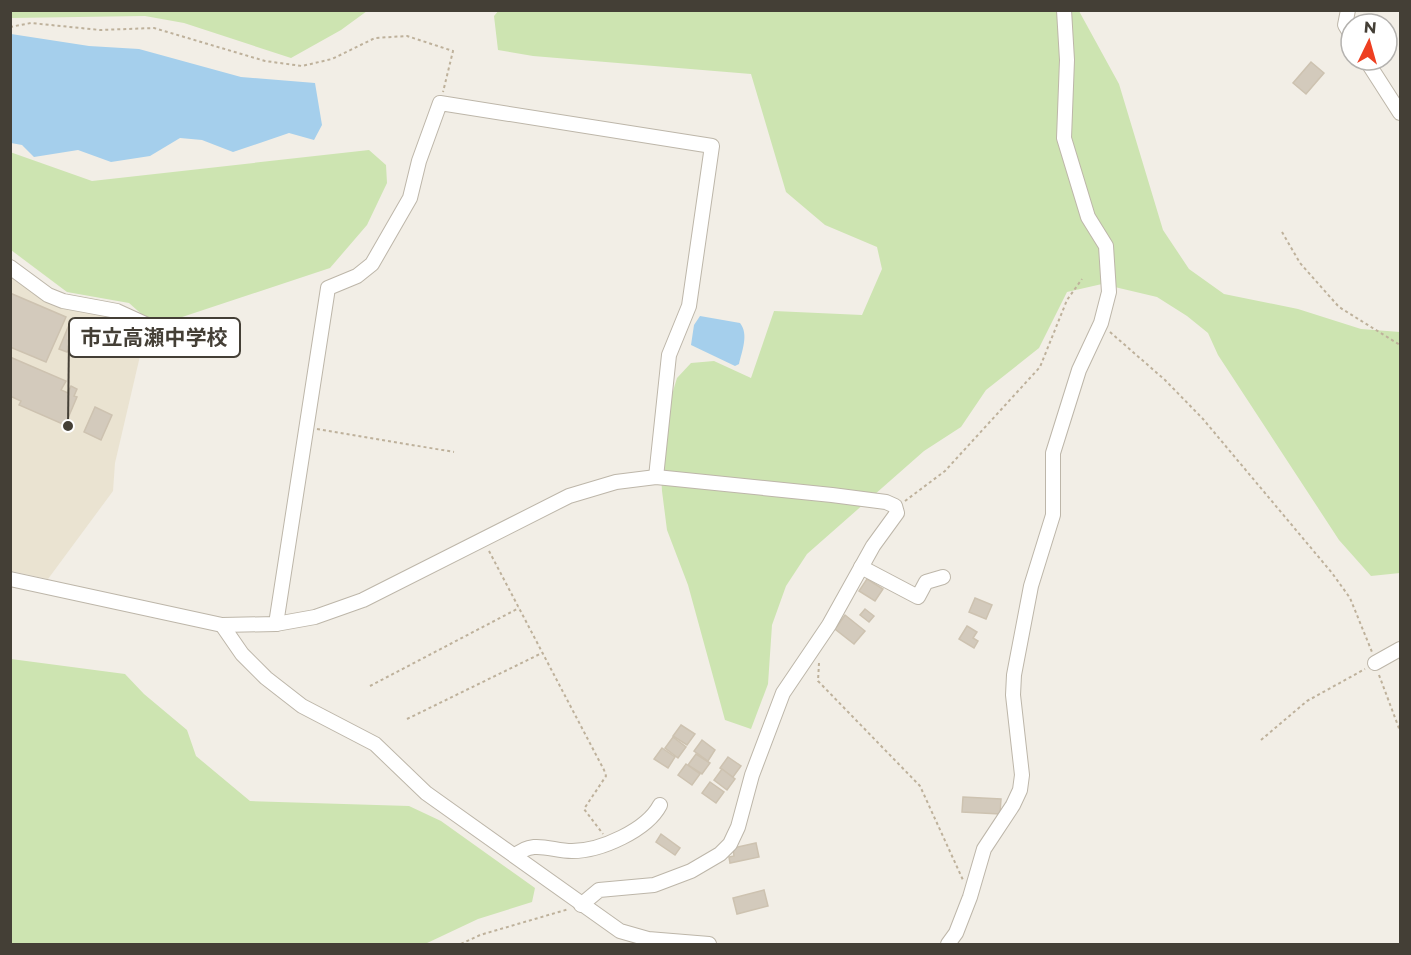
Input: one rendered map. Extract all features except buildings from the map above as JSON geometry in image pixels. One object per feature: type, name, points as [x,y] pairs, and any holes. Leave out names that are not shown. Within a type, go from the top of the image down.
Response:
[{"type":"street","points":[[948,945],[956,933],[970,897],[984,849],[1013,805],[1020,790],[1022,768],[1013,695],[1014,675],[1030,586],[1053,515],[1053,453],[1079,370],[1101,323],[1109,292],[1107,253],[1088,217],[1064,138],[1066,60],[1064,10]]},
{"type":"street","points":[[1374,72],[1401,113]]},
{"type":"street","points":[[276,624],[328,288],[357,276],[372,264],[410,198],[419,160],[440,103],[712,146],[689,306],[669,355],[656,477]]},
{"type":"street","points":[[10,267],[37,288],[63,301],[117,311],[152,327]]},
{"type":"street","points":[[10,579],[222,625],[276,624],[315,617],[363,600],[569,496],[616,482],[656,477],[875,500],[886,502],[896,508],[897,513],[783,693],[752,775],[738,827],[730,844],[720,854],[690,871],[654,885],[599,891],[581,905]]},
{"type":"street","points":[[861,567],[918,597],[926,582],[943,577]]},
{"type":"street","points":[[222,625],[242,654],[293,699],[375,744],[426,793],[581,905],[631,935],[677,943],[709,945]]},
{"type":"street","points":[[1375,663],[1401,649]]},
{"type":"street","points":[[515,856],[530,846],[582,850],[628,835],[645,824],[660,805]]},
{"type":"path","points":[[10,27],[31,22],[100,30],[154,28],[266,60],[302,66],[332,58],[375,38],[407,36],[453,51],[440,103]]},
{"type":"path","points":[[1282,232],[1299,263],[1339,307],[1401,345]]},
{"type":"path","points":[[896,508],[945,471],[1040,367],[1066,300],[1082,279]]},
{"type":"path","points":[[1101,323],[1165,380],[1203,419],[1332,573],[1350,598],[1401,731]]},
{"type":"path","points":[[306,427],[453,452]]},
{"type":"path","points":[[482,538],[604,770],[606,776],[603,782],[584,809],[608,841]]},
{"type":"path","points":[[370,686],[519,608]]},
{"type":"path","points":[[810,652],[819,661],[818,681],[920,786],[970,897]]},
{"type":"path","points":[[407,719],[542,653]]},
{"type":"path","points":[[1261,740],[1307,701],[1375,663]]},
{"type":"path","points":[[461,945],[480,935],[581,905]]},
{"type":"shaded area","points":[[11,261],[56,294],[156,329],[140,356],[115,463],[113,491],[48,579],[11,571]]},
{"type":"green space","points":[[499,10],[1079,11],[1119,84],[1163,230],[1189,269],[1224,294],[1298,309],[1361,329],[1400,332],[1400,573],[1371,576],[1339,540],[1218,355],[1208,333],[1157,297],[1102,284],[1067,292],[1039,348],[986,390],[961,427],[924,451],[807,554],[786,586],[772,625],[768,684],[751,729],[725,720],[688,585],[667,530],[659,437],[677,378],[691,363],[714,361],[751,378],[774,311],[862,315],[882,269],[877,247],[825,225],[786,192],[751,74],[533,56],[498,50],[494,16]]},
{"type":"green space","points":[[10,11],[367,11],[341,30],[291,58],[184,23],[145,16],[11,18]]},
{"type":"green space","points":[[369,150],[386,165],[387,183],[367,225],[330,268],[155,326],[129,303],[67,292],[11,250],[10,152],[92,181]]},
{"type":"green space","points":[[11,659],[125,674],[144,694],[187,730],[196,756],[250,801],[409,806],[441,821],[535,888],[532,902],[478,919],[425,944],[11,944]]},
{"type":"water","points":[[11,34],[89,46],[139,49],[241,77],[315,83],[322,125],[314,140],[289,133],[233,152],[202,140],[180,138],[150,156],[111,162],[78,150],[34,157],[22,145],[11,143]]},
{"type":"water","points":[[700,316],[740,323],[744,337],[739,364],[735,366],[691,345],[694,325]]},
{"type":"place","name":"市立高瀬中学校","points":[[68,426]]}]
